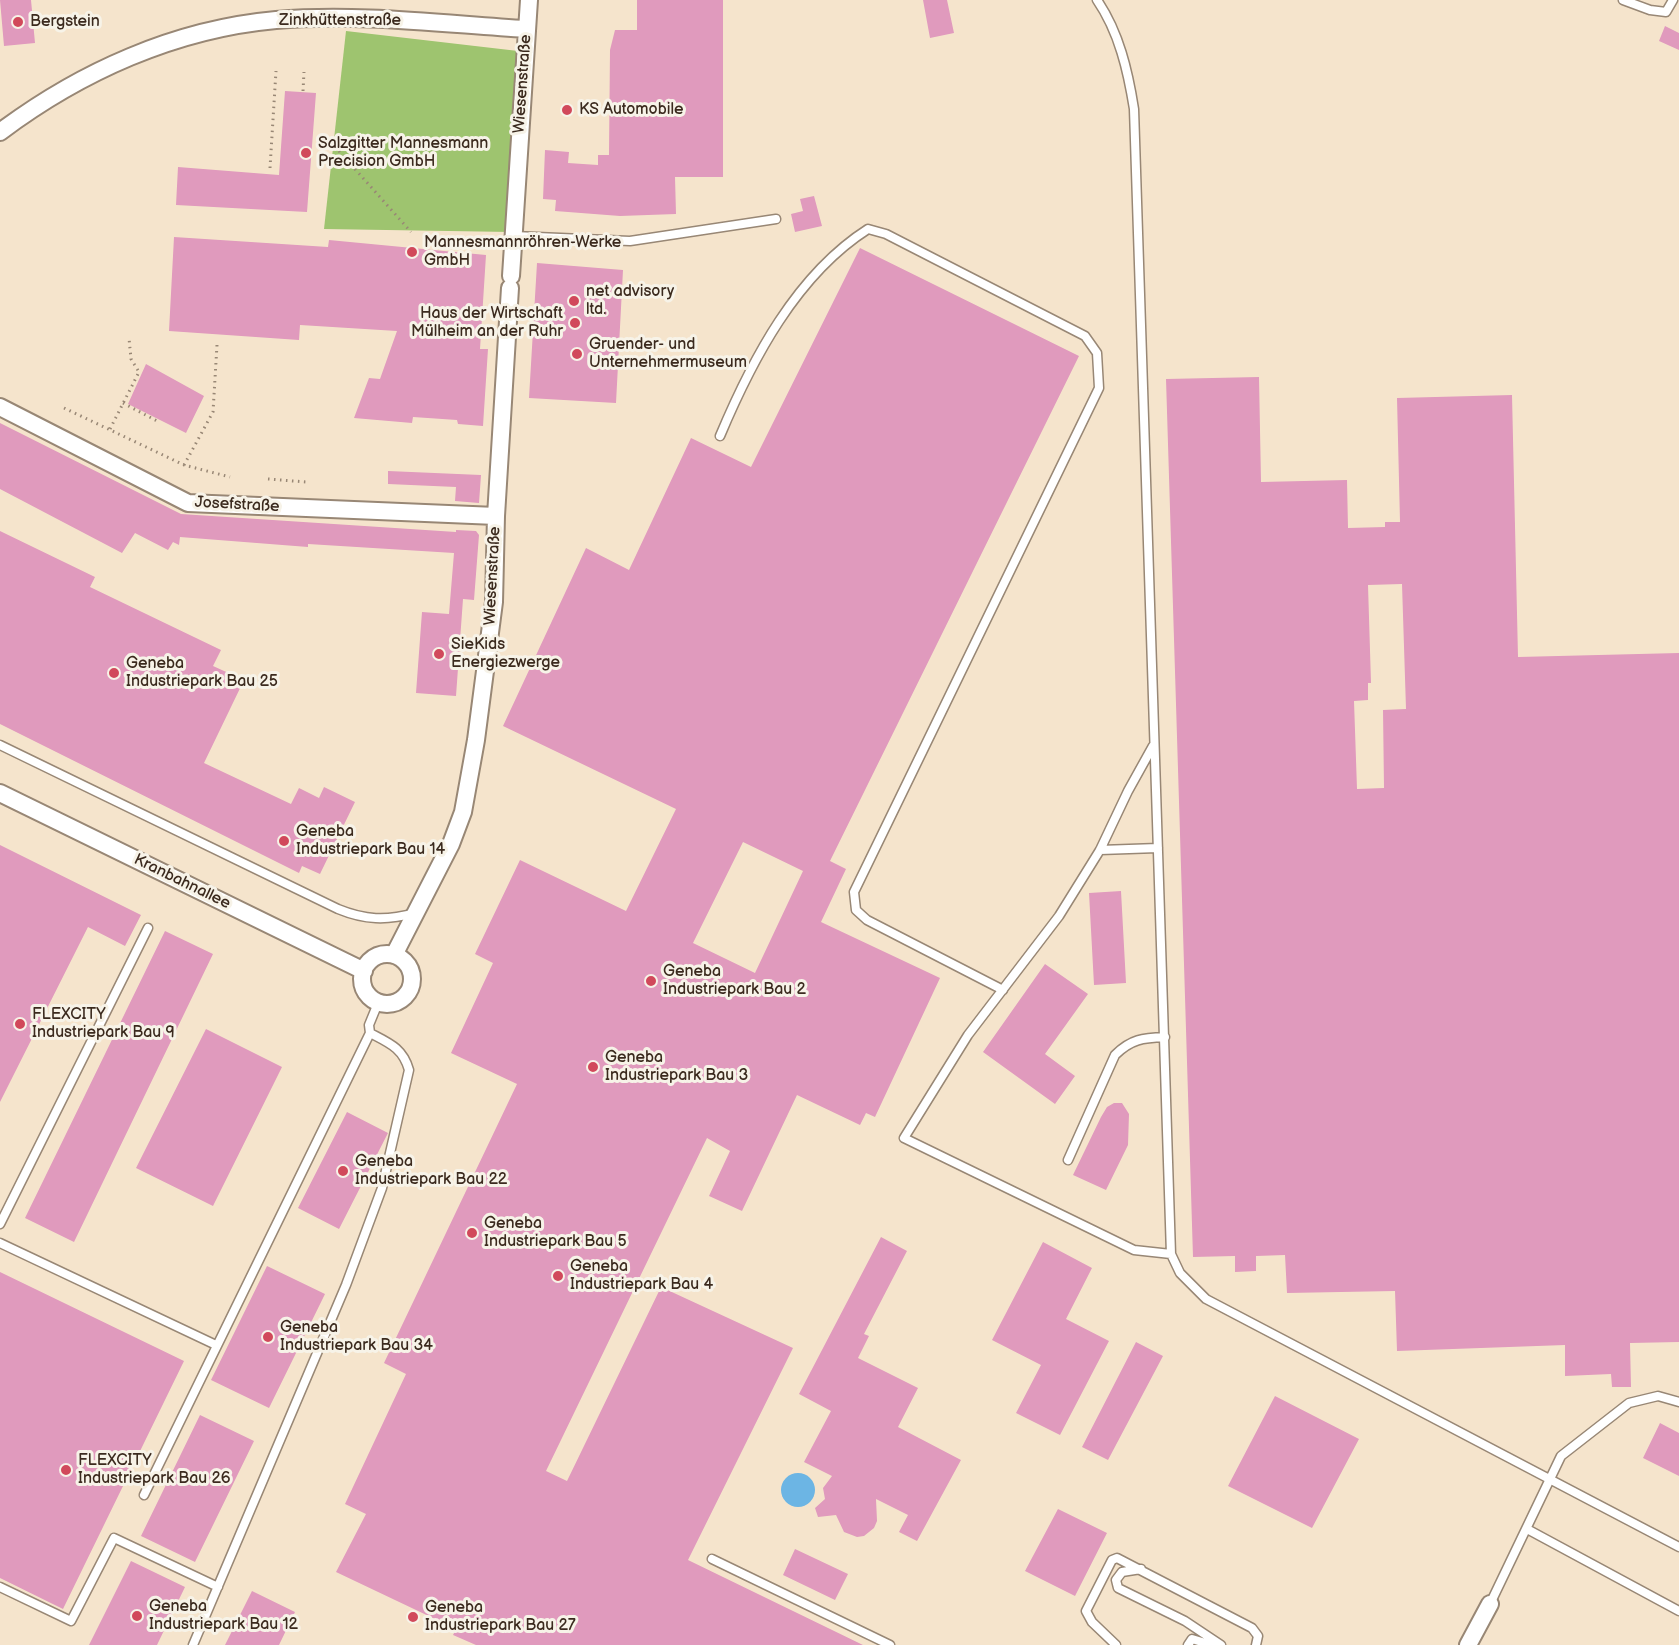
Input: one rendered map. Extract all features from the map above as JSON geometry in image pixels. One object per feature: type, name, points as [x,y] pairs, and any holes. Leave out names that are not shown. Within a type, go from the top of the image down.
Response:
[{"type":"street","name":"Wiesenstraße","points":[[394,955],[451,844],[463,812],[476,740],[494,602],[496,516],[529,0]]},
{"type":"street","name":"Zinkhüttenstraße","points":[[0,132],[50,97],[98,71],[150,49],[191,36],[229,28],[274,20],[342,18],[526,29]]},
{"type":"street","name":"Josefstraße","points":[[0,407],[188,503],[496,516]]},
{"type":"street","name":"Kranbahnallee","points":[[0,793],[364,971]]},
{"type":"street","points":[[394,955],[406,963],[411,971],[411,987],[400,1000],[392,1004],[378,1002],[365,991],[362,982],[364,971],[370,961],[379,956],[394,955]]},
{"type":"street","points":[[1468,1645],[1490,1604]]},
{"type":"lane","points":[[1097,0],[1116,37],[1130,82],[1134,109],[1171,1254],[1180,1273],[1206,1299],[1679,1546]]},
{"type":"lane","points":[[1623,0],[1650,10],[1666,12],[1673,0]]},
{"type":"lane","points":[[513,236],[630,241],[776,219]]},
{"type":"lane","points":[[720,436],[742,382],[790,308],[818,272],[853,238],[868,229],[886,234],[1085,336],[1097,354],[1099,388],[854,892],[856,910],[867,920],[1003,990]]},
{"type":"lane","points":[[1154,745],[1128,791],[1100,850],[1059,916],[968,1035],[904,1138],[1134,1250],[1171,1254]]},
{"type":"lane","points":[[0,746],[355,916],[381,920],[416,913]]},
{"type":"lane","points":[[1100,850],[1158,848]]},
{"type":"lane","points":[[0,1224],[147,928]]},
{"type":"lane","points":[[144,1495],[370,1033],[369,1025],[378,1002]]},
{"type":"lane","points":[[193,1645],[346,1285],[382,1188],[409,1070],[406,1057],[398,1047],[370,1033]]},
{"type":"lane","points":[[1068,1160],[1115,1055],[1126,1043],[1139,1038],[1165,1037]]},
{"type":"lane","points":[[0,1243],[216,1345]]},
{"type":"lane","points":[[1490,1604],[1551,1481],[1561,1455],[1629,1403],[1658,1396],[1679,1401]]},
{"type":"lane","points":[[1527,1529],[1679,1611]]},
{"type":"lane","points":[[0,1587],[71,1621],[114,1538],[218,1587]]},
{"type":"lane","points":[[712,1559],[890,1645]]},
{"type":"lane","points":[[1116,1645],[1092,1622],[1086,1611],[1112,1560],[1122,1559],[1252,1628],[1258,1636],[1256,1645]]},
{"type":"lane","points":[[1140,1569],[1122,1572],[1116,1580],[1118,1588],[1185,1621],[1221,1645]]},
{"type":"lane","points":[[1188,1645],[1192,1639],[1198,1639],[1212,1645]]},
{"type":"path","points":[[270,168],[276,71]]},
{"type":"path","points":[[303,91],[304,72]]},
{"type":"path","points":[[332,142],[411,232]]},
{"type":"path","points":[[109,430],[139,372],[130,354],[129,338]]},
{"type":"path","points":[[184,465],[213,412],[217,345]]},
{"type":"path","points":[[123,403],[159,422]]},
{"type":"path","points":[[64,408],[184,465],[230,477]]},
{"type":"path","points":[[268,479],[306,482]]},
{"type":"green space","points":[[346,31],[518,51],[511,232],[324,229]]},
{"type":"water","points":[[798,1473],[810,1478],[815,1490],[810,1502],[798,1507],[786,1502],[781,1490],[786,1478]]},
{"type":"building","name":"Bergstein","points":[[0,0],[31,0],[35,43],[4,46]]},
{"type":"building","points":[[637,0],[723,0],[723,177],[675,177],[676,214],[620,216],[555,211],[556,200],[543,199],[545,150],[569,152],[568,163],[598,165],[598,155],[609,155],[610,50],[615,30],[637,30]]},
{"type":"building","points":[[923,0],[947,0],[954,33],[930,38]]},
{"type":"building","points":[[1665,26],[1679,33],[1679,50],[1659,41]]},
{"type":"building","points":[[285,91],[316,93],[307,212],[176,205],[178,167],[279,175]]},
{"type":"building","points":[[814,196],[822,226],[795,232],[791,214],[803,211],[800,199]]},
{"type":"building","points":[[174,237],[328,247],[329,240],[486,255],[480,349],[488,349],[483,426],[458,424],[457,420],[413,417],[412,423],[354,418],[369,378],[380,379],[397,331],[300,325],[299,340],[169,331]]},
{"type":"building","points":[[860,248],[1079,356],[830,861],[846,869],[821,922],[940,978],[875,1117],[866,1113],[860,1125],[797,1095],[742,1211],[709,1196],[730,1151],[707,1138],[546,1471],[567,1481],[661,1287],[793,1348],[688,1560],[863,1645],[476,1645],[453,1635],[456,1629],[336,1572],[366,1514],[345,1504],[406,1374],[384,1363],[517,1084],[451,1053],[493,963],[475,954],[520,860],[626,911],[676,809],[503,726],[586,548],[629,570],[691,438],[751,467]],"holes":[[[743,842],[803,871],[755,973],[693,943]]]},
{"type":"building","points":[[537,263],[623,270],[616,403],[529,398]]},
{"type":"building","points":[[146,364],[204,396],[186,433],[128,404]]},
{"type":"building","points":[[1259,377],[1261,482],[1347,480],[1348,528],[1385,527],[1385,522],[1400,522],[1397,398],[1512,395],[1518,657],[1679,653],[1679,1342],[1630,1343],[1631,1387],[1612,1387],[1611,1374],[1565,1376],[1565,1345],[1397,1351],[1395,1291],[1287,1293],[1285,1255],[1256,1256],[1256,1271],[1235,1272],[1235,1256],[1193,1257],[1166,379]],"holes":[[[1402,584],[1406,709],[1383,710],[1384,788],[1357,789],[1354,701],[1368,700],[1368,683],[1371,683],[1368,585]]]},
{"type":"building","points":[[0,423],[181,514],[456,532],[456,530],[476,531],[479,535],[474,600],[463,599],[456,696],[416,693],[422,612],[449,614],[454,553],[308,544],[308,547],[180,537],[179,545],[173,542],[168,550],[135,533],[122,553],[0,489]]},
{"type":"building","points":[[388,471],[481,475],[479,503],[455,501],[456,487],[388,484]]},
{"type":"building","name":"Geneba Industriepark Bau 25","points":[[0,531],[95,577],[90,587],[221,650],[213,666],[244,680],[204,763],[291,804],[299,788],[319,798],[324,787],[355,802],[320,874],[302,866],[299,873],[0,724]]},
{"type":"building","name":"FLEXCITY Industriepark Bau 9","points":[[0,845],[141,915],[125,946],[88,927],[0,1102]]},
{"type":"building","points":[[1121,891],[1126,983],[1094,985],[1089,893]]},
{"type":"building","points":[[165,931],[213,954],[74,1242],[25,1218]]},
{"type":"building","points":[[1045,964],[1088,994],[1045,1054],[1075,1076],[1055,1104],[983,1052]]},
{"type":"building","points":[[206,1029],[282,1067],[213,1206],[136,1168]]},
{"type":"building","points":[[1114,1103],[1122,1103],[1129,1114],[1128,1145],[1106,1190],[1073,1175],[1101,1117],[1107,1107]]},
{"type":"building","name":"Geneba Industriepark Bau 22","points":[[347,1112],[388,1133],[339,1229],[298,1208]]},
{"type":"building","points":[[881,1237],[907,1251],[864,1334],[869,1336],[858,1358],[918,1388],[898,1427],[961,1460],[917,1541],[899,1532],[908,1515],[876,1499],[877,1521],[874,1528],[864,1536],[857,1537],[844,1532],[836,1515],[818,1517],[815,1508],[825,1499],[823,1488],[832,1476],[804,1462],[831,1411],[799,1394]]},
{"type":"building","points":[[1043,1242],[1092,1268],[1066,1319],[1109,1341],[1060,1435],[1016,1413],[1041,1365],[992,1340]]},
{"type":"building","name":"Geneba Industriepark Bau 34","points":[[267,1266],[325,1294],[269,1408],[211,1380]]},
{"type":"building","name":"FLEXCITY Industriepark Bau 26","points":[[0,1272],[184,1361],[63,1609],[0,1578]]},
{"type":"building","points":[[1136,1342],[1163,1356],[1108,1460],[1082,1447]]},
{"type":"building","points":[[1275,1396],[1359,1439],[1312,1528],[1228,1486]]},
{"type":"building","points":[[200,1415],[254,1441],[195,1562],[141,1536]]},
{"type":"building","points":[[1660,1423],[1679,1433],[1679,1476],[1643,1458]]},
{"type":"building","points":[[1058,1509],[1107,1533],[1075,1596],[1025,1571]]},
{"type":"building","points":[[795,1549],[848,1574],[835,1600],[783,1575]]},
{"type":"building","name":"Geneba Industriepark Bau 12","points":[[131,1561],[185,1587],[157,1645],[89,1645]]},
{"type":"building","points":[[252,1591],[295,1612],[279,1645],[225,1645]]},
{"type":"place","name":"Bergstein","points":[[18,22]]},
{"type":"place","name":"KS Automobile","points":[[567,110]]},
{"type":"place","name":"Salzgitter Mannesmann Precision GmbH","points":[[306,153]]},
{"type":"place","name":"Mannesmannröhren-Werke GmbH","points":[[412,252]]},
{"type":"place","name":"net advisory ltd.","points":[[574,301]]},
{"type":"place","name":"Haus der Wirtschaft Mülheim an der Ruhr","points":[[575,323]]},
{"type":"place","name":"Gruender- und Unternehmermuseum","points":[[577,354]]},
{"type":"place","name":"SieKids Energiezwerge","points":[[439,654]]},
{"type":"place","name":"Geneba Industriepark Bau 25","points":[[114,673]]},
{"type":"place","name":"Geneba Industriepark Bau 14","points":[[284,841]]},
{"type":"place","name":"Geneba Industriepark Bau 2","points":[[651,981]]},
{"type":"place","name":"FLEXCITY Industriepark Bau 9","points":[[20,1024]]},
{"type":"place","name":"Geneba Industriepark Bau 3","points":[[593,1067]]},
{"type":"place","name":"Geneba Industriepark Bau 22","points":[[343,1171]]},
{"type":"place","name":"Geneba Industriepark Bau 5","points":[[472,1233]]},
{"type":"place","name":"Geneba Industriepark Bau 4","points":[[558,1276]]},
{"type":"place","name":"Geneba Industriepark Bau 34","points":[[268,1337]]},
{"type":"place","name":"FLEXCITY Industriepark Bau 26","points":[[66,1470]]},
{"type":"place","name":"Geneba Industriepark Bau 12","points":[[137,1616]]},
{"type":"place","name":"Geneba Industriepark Bau 27","points":[[413,1617]]}]
